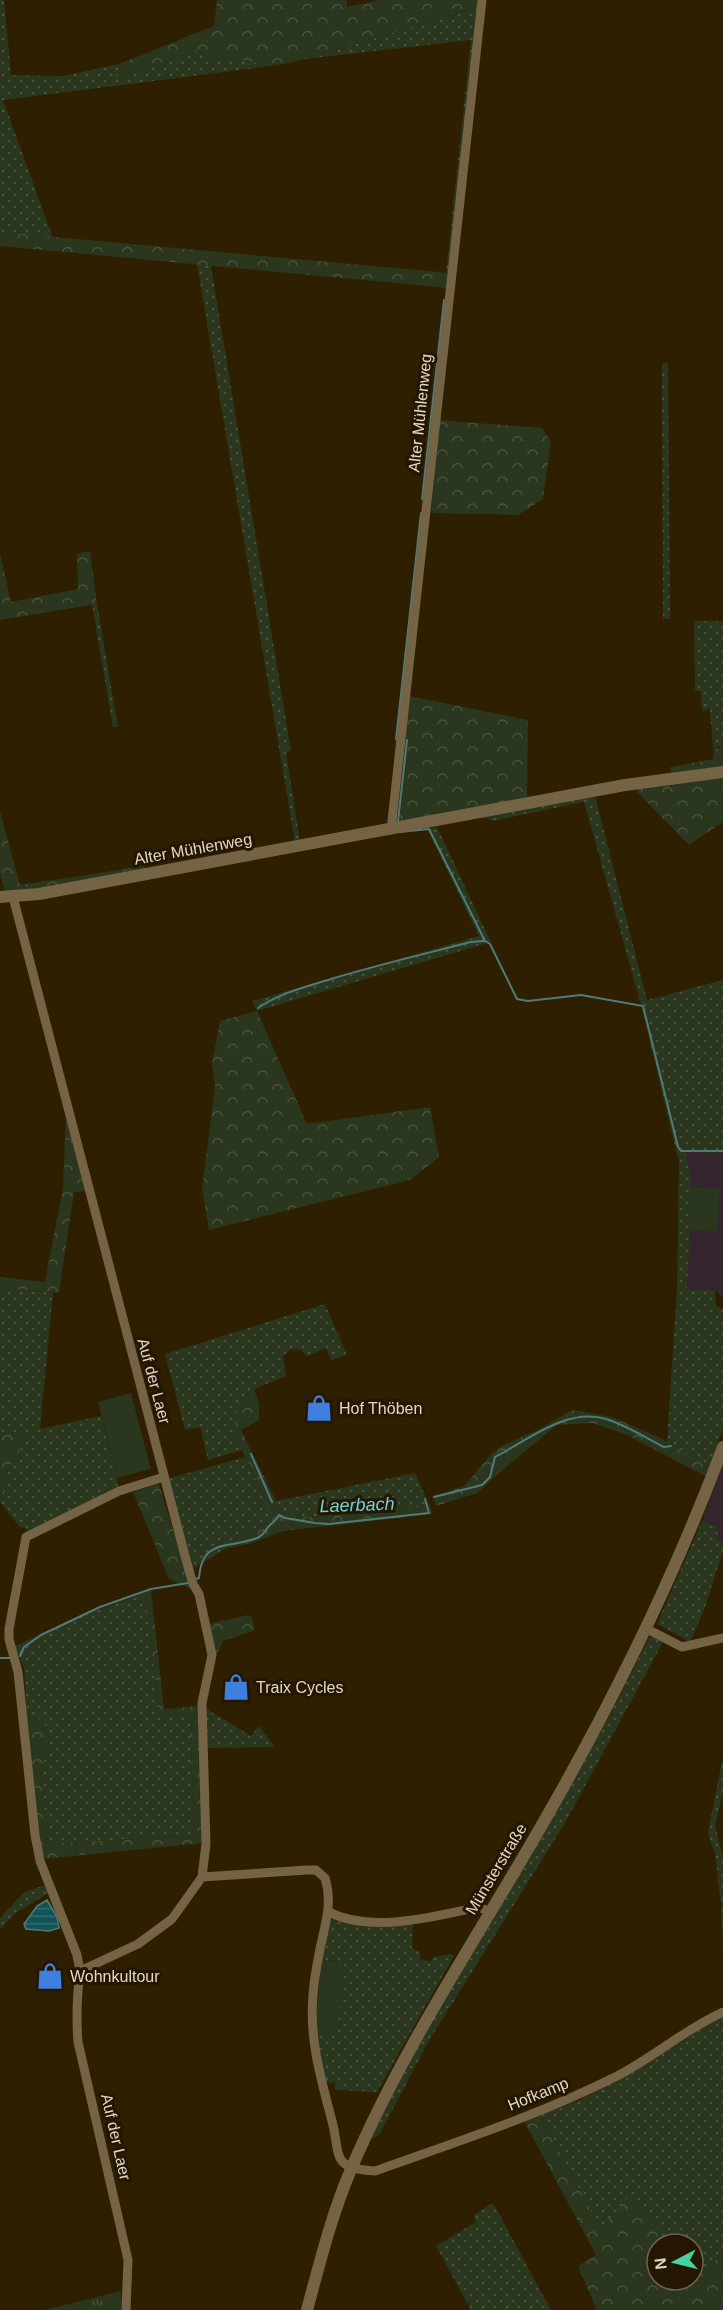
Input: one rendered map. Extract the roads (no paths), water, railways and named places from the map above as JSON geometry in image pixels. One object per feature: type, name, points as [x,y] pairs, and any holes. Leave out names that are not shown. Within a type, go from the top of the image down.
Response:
[{"type":"main road","name":"Alter Mühlenweg","points":[[6,897],[39,894],[625,785],[723,772]]},
{"type":"main road","name":"Münsterstraße","points":[[307,2310],[334,2217],[351,2169],[390,2086],[591,1737],[647,1629],[723,1447]]},
{"type":"street","name":"Alter Mühlenweg","points":[[391,830],[482,0]]},
{"type":"street","name":"Auf der Laer","points":[[6,897],[187,1565],[199,1594],[212,1655],[202,1703],[206,1844],[202,1877],[172,1919],[138,1944],[80,1971]]},
{"type":"street","name":"Auf der Laer","points":[[126,2310],[128,2260],[78,2042],[75,2009],[80,1971],[77,1955],[40,1861],[35,1835],[18,1672],[9,1629],[26,1537],[119,1491],[164,1477]]},
{"type":"street","points":[[647,1629],[682,1647],[723,1638]]},
{"type":"street","points":[[202,1877],[316,1870],[321,1873],[327,1884],[329,1912],[317,1968],[311,2025],[320,2078],[333,2125],[336,2150],[339,2159],[351,2169]]},
{"type":"street","points":[[329,1912],[348,1919],[410,1921],[479,1908],[490,1912]]},
{"type":"street","name":"Hofkamp","points":[[351,2169],[375,2171],[575,2096],[620,2074],[684,2033],[723,2012]]},
{"type":"water","points":[[47,1900],[57,1917],[59,1928],[49,1931],[26,1929],[24,1924],[37,1906]]},
{"type":"waterway","points":[[422,499],[444,300]]},
{"type":"waterway","points":[[396,739],[421,513]]},
{"type":"waterway","points":[[398,821],[407,740]]},
{"type":"waterway","points":[[400,832],[429,829],[517,999],[528,1001],[581,995],[643,1006],[678,1147],[681,1151],[723,1151]]},
{"type":"waterway","points":[[258,1008],[284,994],[331,979],[471,942],[484,941]]},
{"type":"waterway","name":"Laerbach","points":[[434,1497],[482,1485],[490,1477],[495,1457],[548,1427],[577,1417],[591,1416],[606,1419],[664,1447],[671,1446]]},
{"type":"waterway","points":[[251,1454],[272,1502]]},
{"type":"waterway","name":"Laerbach","points":[[196,1579],[199,1578],[205,1556],[211,1551],[218,1547],[259,1537],[279,1515],[285,1518],[329,1524],[429,1513],[425,1499]]},
{"type":"waterway","name":"Laerbach","points":[[20,1656],[24,1647],[41,1635],[100,1607],[151,1589],[188,1583]]},
{"type":"waterway","name":"Laerbach","points":[[0,1658],[12,1658]]},
{"type":"place","name":"Hof Thöben","points":[[319,1408]]},
{"type":"place","name":"Traix Cycles","points":[[236,1687]]},
{"type":"place","name":"Wohnkultour","points":[[50,1976]]}]
